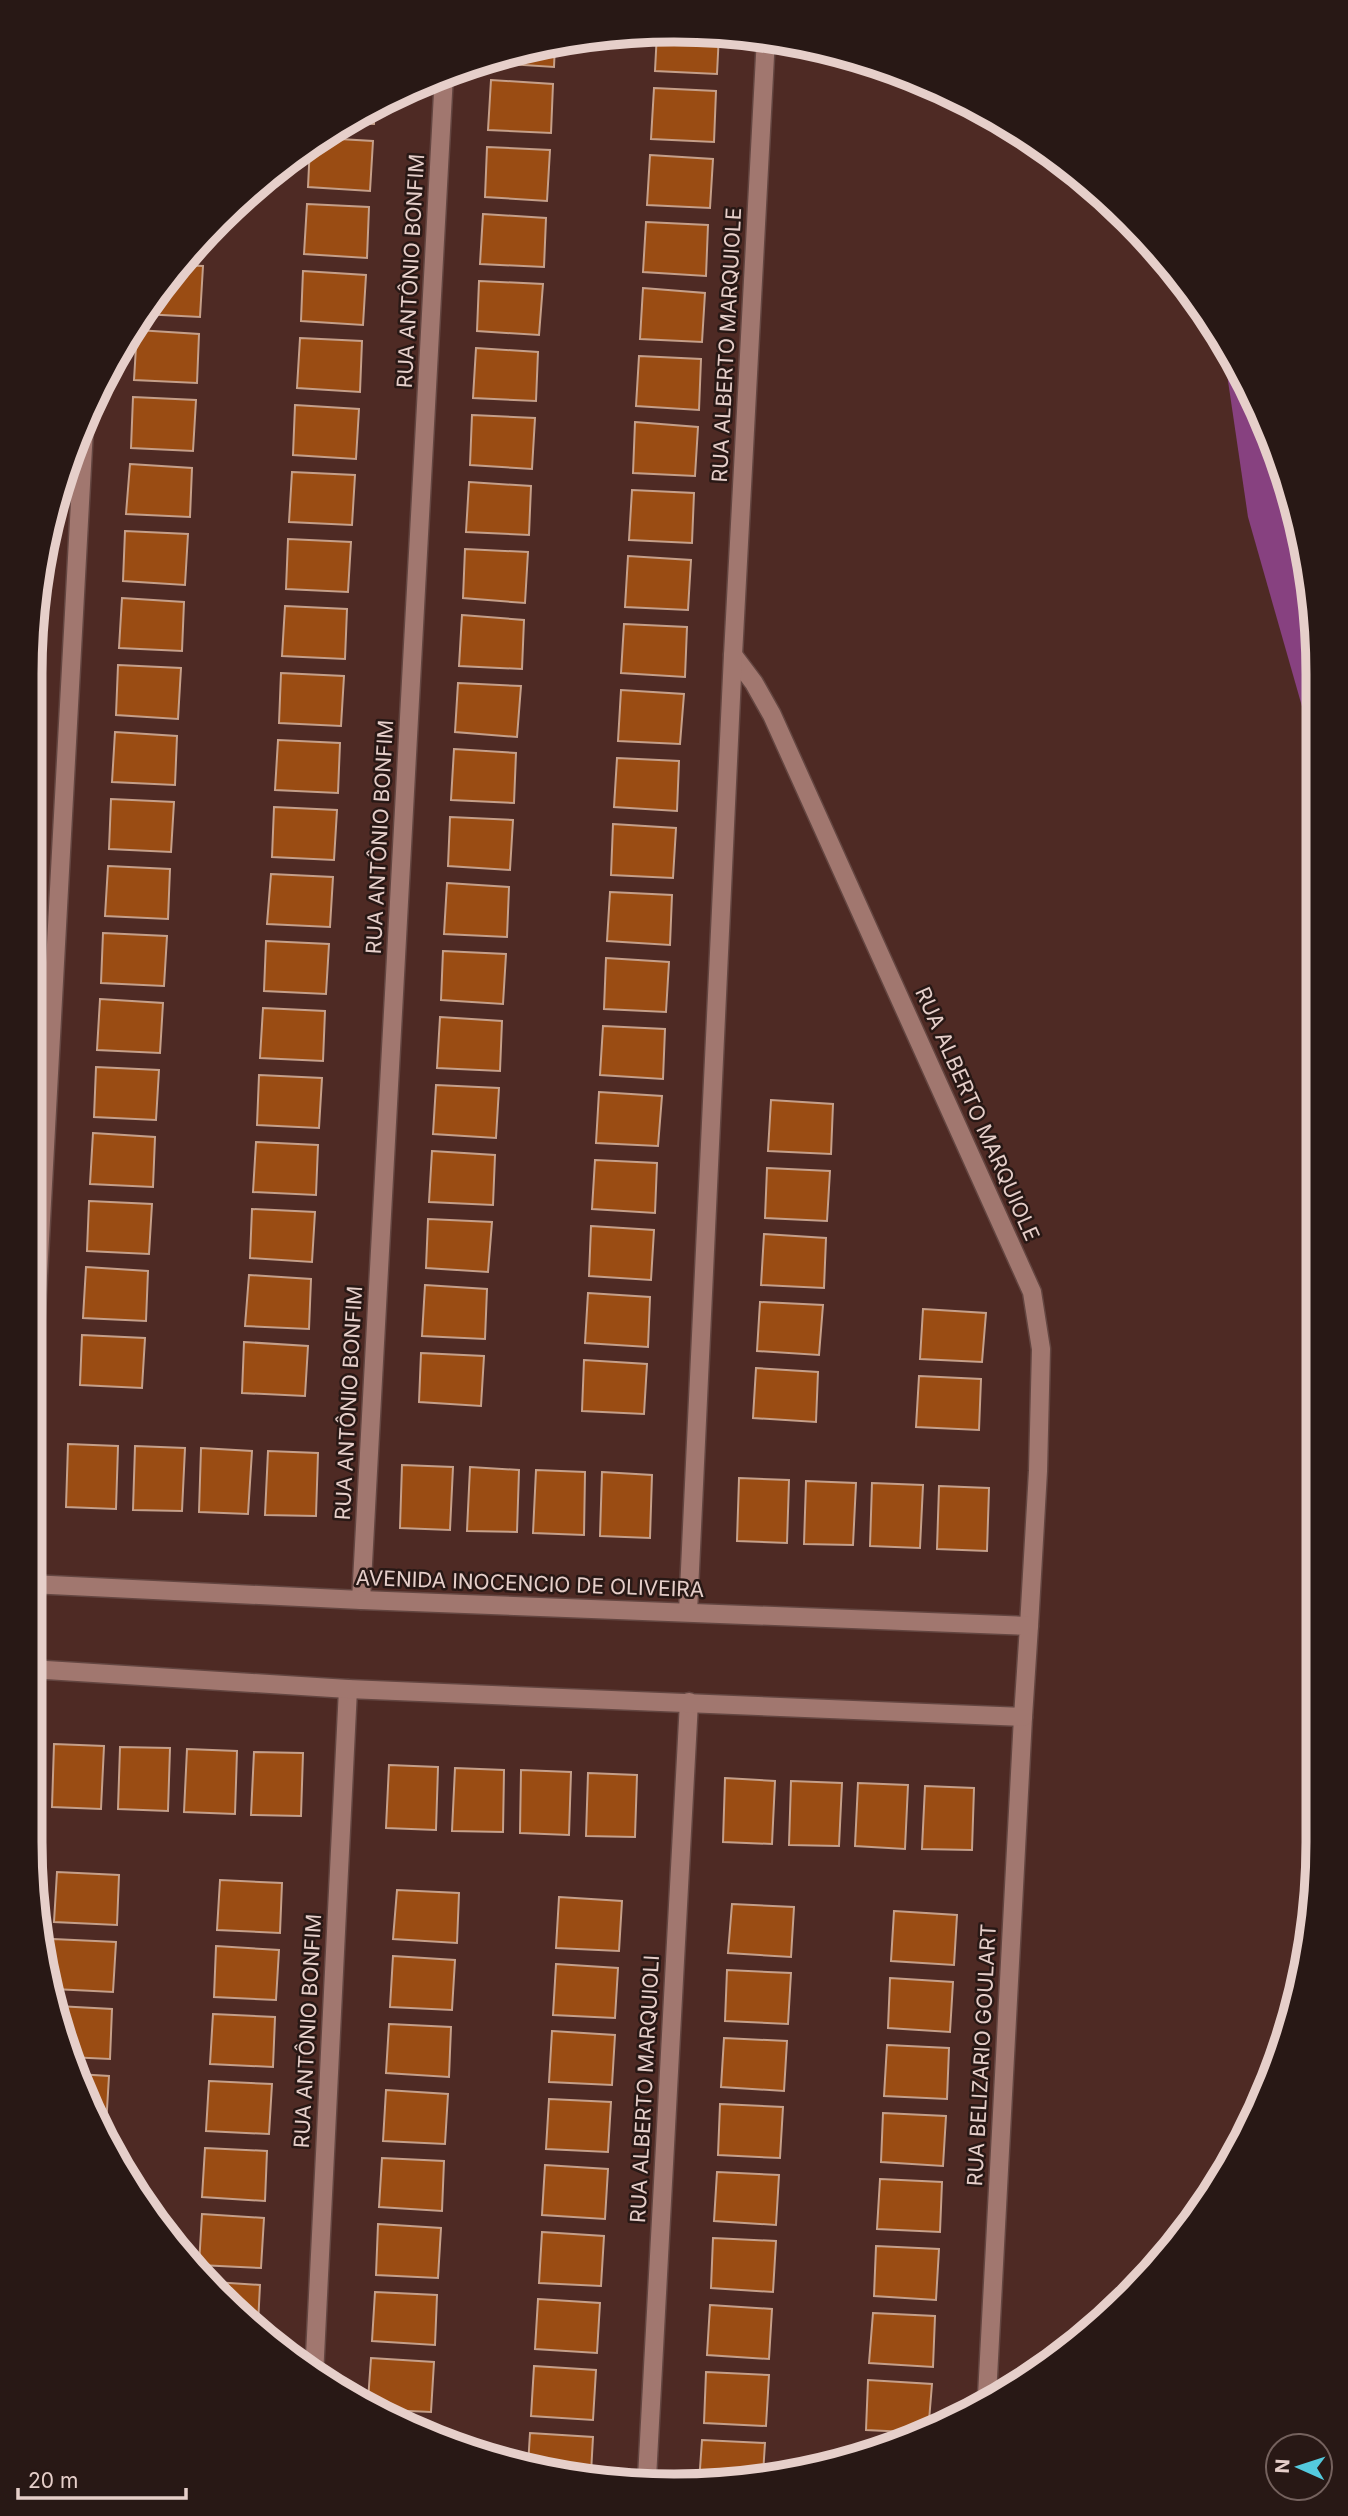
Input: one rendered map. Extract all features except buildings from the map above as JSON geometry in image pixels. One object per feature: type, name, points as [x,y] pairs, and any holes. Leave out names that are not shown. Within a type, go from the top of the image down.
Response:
[{"type":"street","name":"RUA ALBERTO MARQUIOLE","points":[[688,1612],[733,655],[765,49]]},
{"type":"street","name":"RUA ANTÔNIO BONFIM","points":[[361,1600],[443,86]]},
{"type":"street","points":[[42,1202],[83,452]]},
{"type":"street","name":"RUA ALBERTO MARQUIOLE","points":[[733,655],[754,683],[772,715],[1032,1292],[1041,1349],[1023,1717]]},
{"type":"street","name":"AVENIDA INOCENCIO DE OLIVEIRA","points":[[42,1585],[1029,1626]]},
{"type":"street","points":[[42,1670],[348,1689],[1023,1717]]},
{"type":"street","name":"RUA ANTÔNIO BONFIM","points":[[315,2361],[348,1689]]},
{"type":"street","name":"RUA ALBERTO MARQUIOLI","points":[[647,2473],[689,1702]]},
{"type":"street","name":"RUA BELIZARIO GOULART","points":[[987,2391],[1023,1717]]},
{"type":"shaded area","points":[[1226,367],[1258,432],[1284,510],[1294,551],[1305,633],[1306,720],[1248,517]]}]
